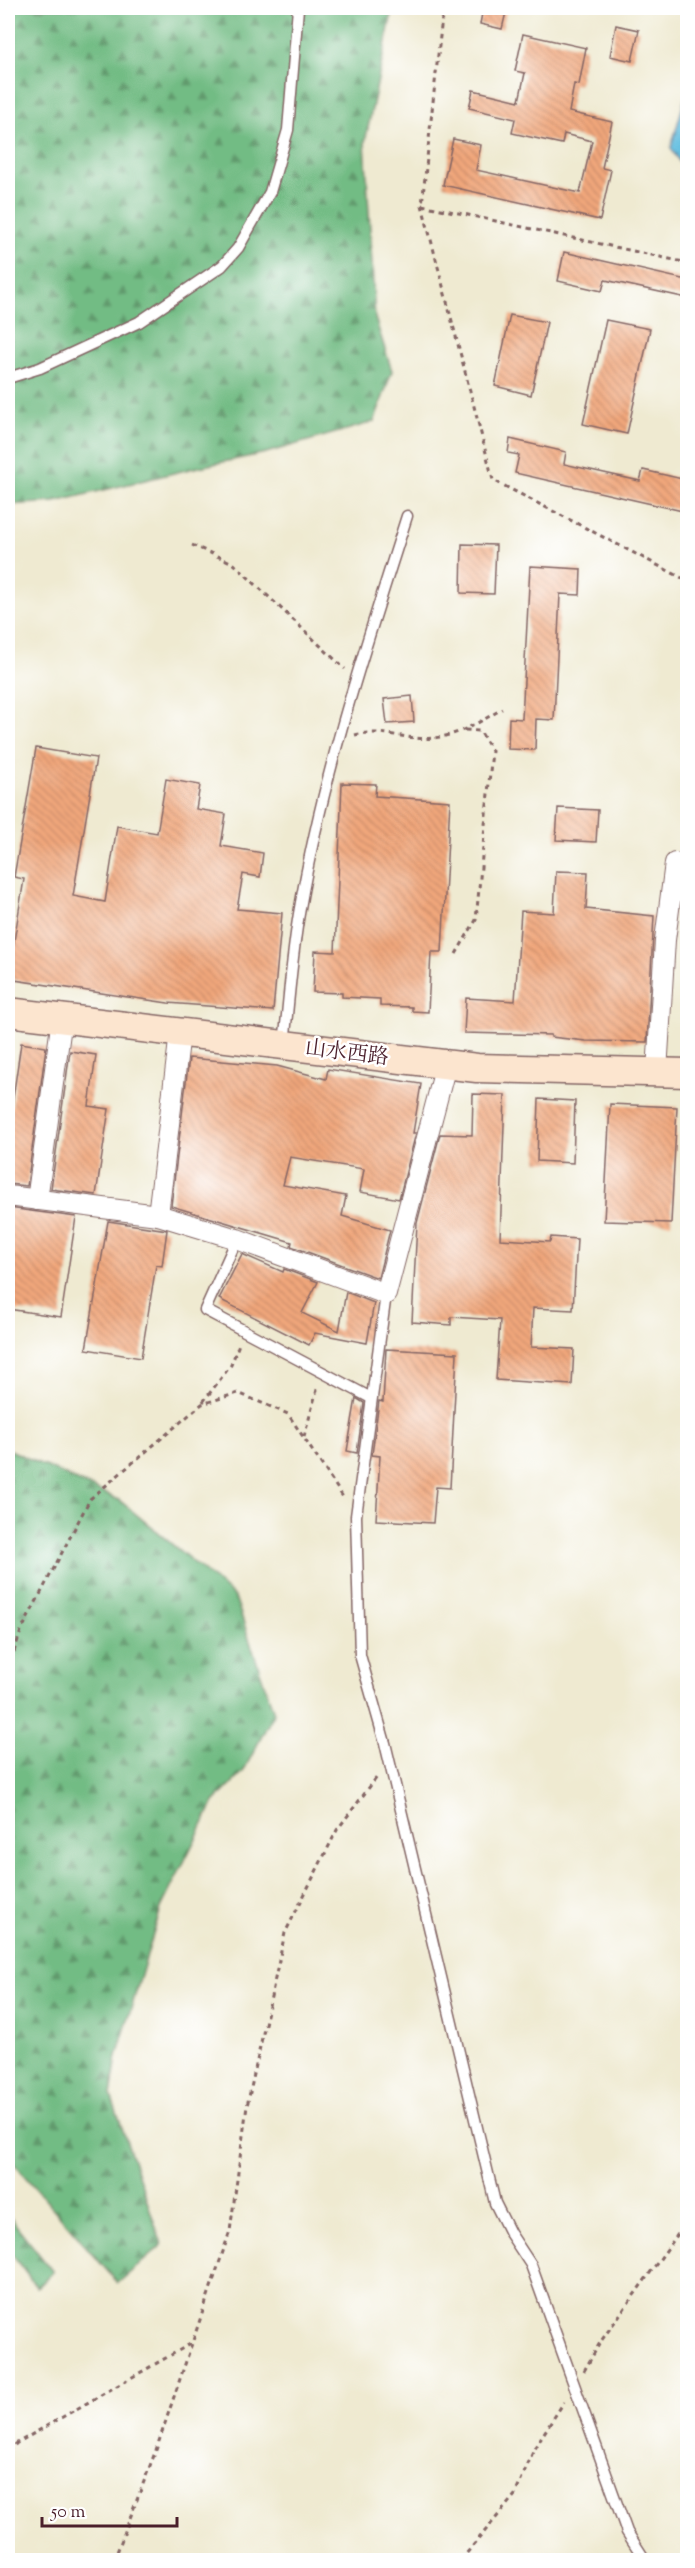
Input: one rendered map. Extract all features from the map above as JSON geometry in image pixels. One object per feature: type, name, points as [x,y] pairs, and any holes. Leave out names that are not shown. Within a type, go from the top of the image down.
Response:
[{"type":"street","points":[[657,1072],[665,940],[675,863]]},
{"type":"street","name":"山水西路","points":[[8,1012],[477,1068],[687,1073]]},
{"type":"street","points":[[37,1200],[62,1018]]},
{"type":"street","points":[[158,1215],[180,1033]]},
{"type":"street","points":[[8,1196],[158,1215],[237,1239],[386,1294],[446,1065]]},
{"type":"lane","points":[[8,378],[40,368],[139,322],[222,266],[238,248],[270,192],[288,130],[298,8]]},
{"type":"lane","points":[[284,1044],[300,908],[339,740],[407,516]]},
{"type":"lane","points":[[237,1239],[205,1310],[371,1398]]},
{"type":"lane","points":[[386,1294],[356,1516],[360,1655],[386,1743],[495,2203],[510,2234],[531,2265],[627,2532],[645,2560]]},
{"type":"path","points":[[443,8],[422,205],[493,480],[687,581]]},
{"type":"path","points":[[422,205],[687,262]]},
{"type":"path","points":[[192,545],[233,563],[356,678]]},
{"type":"path","points":[[339,740],[369,731],[433,738],[464,730],[502,709]]},
{"type":"path","points":[[456,954],[476,920],[492,752],[480,731],[464,730]]},
{"type":"path","points":[[8,1669],[21,1631],[90,1499],[202,1404],[231,1365],[244,1331]]},
{"type":"path","points":[[304,1437],[322,1372]]},
{"type":"path","points":[[202,1404],[238,1393],[288,1414],[356,1516]]},
{"type":"path","points":[[114,2560],[230,2231],[247,2106],[285,1933],[337,1830],[376,1780],[386,1743]]},
{"type":"path","points":[[8,2451],[17,2443],[192,2343]]},
{"type":"green space","points":[[8,8],[393,8],[365,142],[375,318],[392,371],[374,422],[266,453],[55,502],[8,505]]},
{"type":"green space","points":[[8,1449],[119,1500],[235,1597],[274,1713],[243,1772],[214,1802],[161,1908],[117,2056],[111,2095],[162,2245],[118,2283],[8,2157]]},
{"type":"green space","points":[[8,2215],[53,2272],[37,2288],[8,2249]]},
{"type":"water","points":[[687,91],[687,175],[671,148]]},
{"type":"building","points":[[483,8],[507,8],[502,29],[480,24]]},
{"type":"building","points":[[616,25],[639,30],[632,61],[610,56]]},
{"type":"building","points":[[523,34],[586,48],[579,85],[574,84],[569,112],[612,122],[602,168],[611,170],[600,220],[443,185],[453,139],[481,145],[476,170],[580,193],[592,141],[564,134],[562,144],[512,133],[515,119],[469,108],[473,90],[519,101],[525,73],[515,71]]},
{"type":"building","points":[[564,252],[687,280],[687,298],[605,280],[602,291],[558,281]]},
{"type":"building","points":[[510,315],[547,322],[531,395],[495,386]]},
{"type":"building","points":[[606,320],[650,329],[627,434],[583,424]]},
{"type":"building","points":[[510,439],[566,452],[564,464],[640,481],[643,470],[687,480],[687,512],[515,473],[519,455],[508,453]]},
{"type":"building","points":[[462,544],[496,545],[494,594],[461,593]]},
{"type":"building","points":[[530,566],[581,569],[580,595],[560,594],[554,720],[536,719],[535,750],[508,749],[509,718],[522,719]]},
{"type":"building","points":[[412,696],[414,722],[387,724],[384,699]]},
{"type":"building","points":[[36,748],[96,758],[73,896],[105,902],[117,826],[157,833],[166,779],[200,785],[196,809],[226,814],[221,846],[263,853],[260,877],[243,874],[237,909],[282,913],[273,1011],[168,1003],[8,979],[24,879],[14,877]]},
{"type":"building","points":[[342,783],[376,784],[375,796],[450,801],[442,952],[431,952],[428,1012],[412,1011],[412,1007],[380,1006],[380,999],[342,997],[342,993],[313,992],[315,951],[335,952]]},
{"type":"building","points":[[558,808],[598,810],[596,842],[556,840]]},
{"type":"building","points":[[556,871],[588,872],[586,909],[654,916],[647,1042],[586,1041],[551,1037],[551,1035],[464,1033],[466,998],[515,1001],[521,911],[554,913]]},
{"type":"building","points":[[21,1043],[46,1047],[27,1186],[8,1184],[8,1133]]},
{"type":"building","points":[[70,1051],[96,1055],[89,1106],[109,1109],[96,1195],[51,1189]]},
{"type":"building","points":[[189,1058],[277,1066],[326,1079],[328,1069],[421,1084],[413,1133],[416,1133],[399,1199],[360,1192],[364,1169],[290,1157],[283,1185],[346,1196],[342,1216],[390,1230],[378,1278],[291,1246],[292,1242],[171,1206]]},
{"type":"building","points":[[473,1094],[505,1095],[500,1239],[550,1242],[551,1237],[577,1239],[573,1310],[533,1308],[531,1347],[574,1349],[572,1385],[496,1380],[500,1320],[451,1317],[451,1325],[412,1322],[417,1223],[440,1134],[472,1135]]},
{"type":"building","points":[[539,1099],[575,1101],[573,1163],[537,1161]]},
{"type":"building","points":[[610,1104],[677,1107],[671,1223],[604,1221]]},
{"type":"building","points":[[8,1208],[76,1217],[61,1317],[8,1309]]},
{"type":"building","points":[[108,1221],[167,1230],[162,1266],[156,1265],[141,1358],[86,1349]]},
{"type":"building","points":[[242,1254],[283,1272],[284,1269],[318,1282],[302,1313],[339,1331],[346,1292],[374,1303],[367,1343],[315,1333],[309,1345],[219,1299]]},
{"type":"building","points":[[386,1349],[457,1353],[450,1488],[436,1487],[433,1523],[376,1520],[380,1456],[372,1455],[379,1401],[383,1402]]},
{"type":"building","points":[[356,1398],[364,1403],[357,1453],[347,1451]]}]
